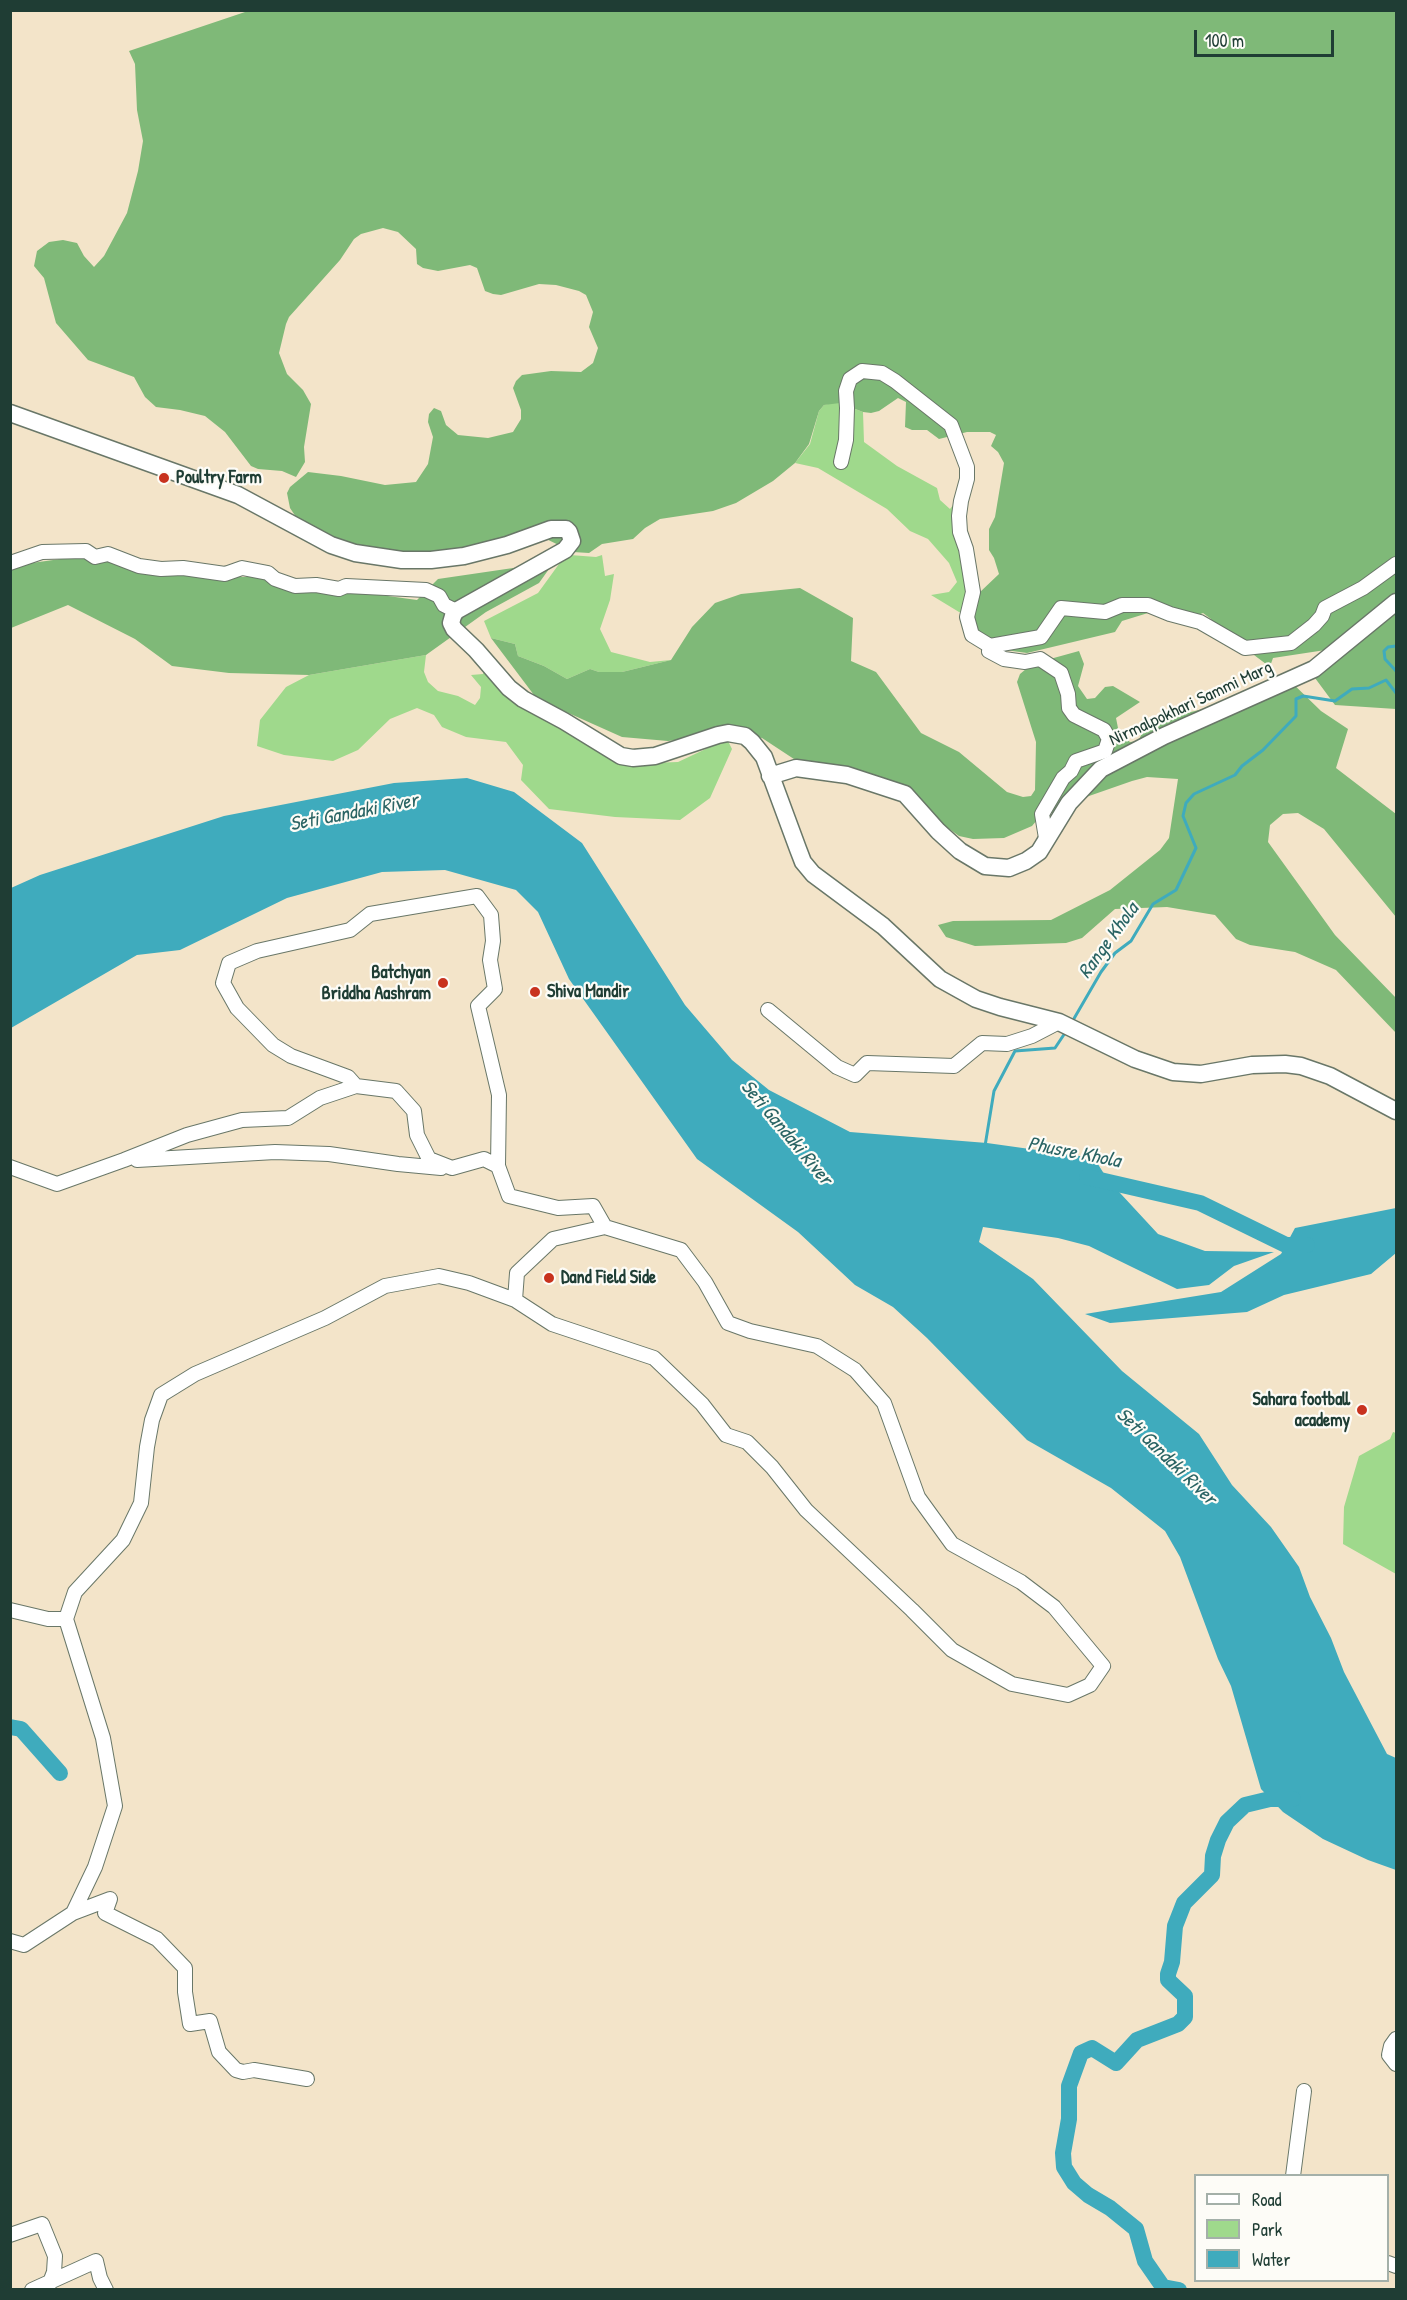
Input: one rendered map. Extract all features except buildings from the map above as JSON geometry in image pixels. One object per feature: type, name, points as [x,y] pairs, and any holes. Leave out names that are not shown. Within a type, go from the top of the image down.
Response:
[{"type":"main road","points":[[10,413],[238,495],[331,545],[355,553],[402,560],[431,560],[464,556],[496,548],[551,529],[560,528],[569,531],[572,542],[565,550],[456,611],[452,623],[454,629],[509,688],[534,707],[564,721],[611,752],[621,756],[644,758],[718,735],[745,736],[764,757],[800,855],[813,874],[883,926],[951,987],[1000,1007],[1059,1022],[1135,1059],[1173,1072],[1201,1074],[1252,1065],[1301,1066],[1330,1077],[1396,1111]]},
{"type":"main road","name":"Nirmalpokhari Sammi Marg","points":[[770,776],[796,768],[847,775],[905,794],[938,831],[960,851],[985,866],[1009,868],[1026,861],[1039,852],[1069,802],[1101,769],[1146,744],[1314,669],[1396,602]]},
{"type":"street","points":[[841,462],[846,440],[846,391],[850,379],[862,371],[882,373],[951,425],[967,467],[967,479],[959,516],[960,532],[966,549],[973,592],[967,617],[972,635],[990,646],[1041,637],[1061,608],[1105,612],[1122,605],[1148,605],[1200,622],[1245,648],[1291,643],[1314,625],[1322,616],[1325,608],[1363,588],[1396,564]]},
{"type":"street","points":[[10,563],[42,552],[86,551],[95,557],[108,554],[139,566],[161,569],[183,568],[225,574],[242,568],[268,573],[275,579],[295,586],[316,585],[339,589],[346,586],[419,589],[439,597],[444,605],[456,611]]},
{"type":"street","points":[[990,646],[989,651],[1004,658],[1025,662],[1040,658],[1061,673],[1068,694],[1069,708],[1074,714],[1104,730],[1109,739],[1105,751],[1076,761],[1071,771],[1063,778],[1042,814],[1046,838]]},
{"type":"street","points":[[356,1086],[348,1077],[291,1056],[273,1045],[237,1008],[223,983],[229,963],[257,951],[350,930],[370,915],[477,896],[491,915],[493,940],[490,960],[495,988],[478,1006],[499,1095],[498,1166],[509,1196],[558,1208],[593,1206],[605,1227]]},
{"type":"street","points":[[768,1010],[837,1066],[855,1075],[867,1063],[954,1066],[982,1043],[1007,1044],[1032,1036],[1059,1022]]},
{"type":"street","points":[[10,1167],[57,1184],[187,1135],[242,1120],[288,1118],[320,1098],[356,1086],[396,1091],[414,1112],[417,1135],[429,1159],[452,1168]]},
{"type":"street","points":[[124,1160],[275,1152],[329,1154],[398,1164],[452,1168],[484,1159],[498,1166]]},
{"type":"street","points":[[73,1913],[95,1867],[115,1806],[103,1738],[66,1619],[75,1592],[123,1540],[141,1503],[152,1420],[161,1395],[195,1374],[325,1318],[385,1286],[439,1276],[469,1283],[515,1300],[552,1324],[654,1358],[702,1404],[726,1436],[747,1442],[772,1467],[806,1510],[952,1650],[1012,1684],[1068,1695],[1090,1685],[1103,1666],[1054,1607],[1021,1582],[952,1544],[918,1497],[884,1403],[855,1370],[817,1346],[750,1331],[728,1323],[705,1282],[681,1250],[605,1227],[553,1239],[517,1272],[515,1300]]},
{"type":"street","points":[[10,1610],[48,1619],[66,1619]]},
{"type":"street","points":[[10,1941],[24,1945],[73,1913],[110,1899],[105,1913],[157,1939],[185,1968],[185,1992],[190,2024],[210,2021],[219,2052],[236,2070],[243,2072],[254,2070],[307,2079]]},
{"type":"street","points":[[1396,2039],[1389,2055],[1396,2064]]},
{"type":"street","points":[[1293,2174],[1304,2091]]},
{"type":"street","points":[[10,2235],[42,2224],[55,2256],[49,2285]]},
{"type":"street","points":[[32,2289],[49,2285],[96,2261],[100,2278],[106,2289]]},
{"type":"green space","points":[[248,11],[1396,11],[1396,709],[1335,705],[1315,678],[1327,665],[1332,649],[1273,658],[1268,672],[1266,664],[1254,655],[1247,645],[1214,634],[1211,619],[1203,613],[1181,622],[1148,613],[1122,621],[1115,632],[1027,653],[1005,650],[986,640],[980,635],[973,622],[979,593],[999,574],[989,550],[989,529],[995,517],[1004,463],[998,452],[991,446],[996,435],[990,432],[967,432],[939,439],[927,430],[912,430],[905,427],[906,402],[898,398],[879,411],[871,413],[840,403],[824,405],[819,411],[809,444],[795,463],[773,481],[736,503],[713,511],[660,519],[633,539],[602,544],[589,553],[573,552],[534,533],[490,546],[417,556],[344,546],[298,520],[290,508],[287,493],[290,487],[308,472],[385,485],[416,482],[428,464],[433,437],[428,422],[429,414],[434,408],[441,411],[446,425],[458,435],[488,438],[513,432],[521,419],[521,410],[513,388],[522,375],[551,371],[581,372],[593,363],[598,348],[589,327],[593,312],[586,295],[579,291],[556,285],[539,284],[501,295],[493,294],[485,291],[477,268],[470,265],[438,271],[423,268],[417,264],[416,249],[398,232],[383,228],[361,234],[354,239],[340,260],[289,317],[286,324],[279,353],[287,374],[303,390],[311,404],[304,447],[305,462],[296,477],[282,471],[258,469],[251,466],[225,432],[205,416],[156,407],[145,397],[134,377],[88,360],[56,323],[44,278],[34,266],[37,251],[49,242],[63,240],[77,243],[84,256],[94,267],[104,256],[127,213],[143,141],[137,110],[135,64],[129,51]]},
{"type":"green space","points":[[840,403],[863,412],[864,442],[897,466],[937,488],[940,500],[950,509],[958,499],[968,576],[965,614],[931,595],[949,592],[957,582],[949,563],[928,539],[910,531],[887,509],[818,468],[795,463],[810,444],[819,411],[824,405]]},
{"type":"green space","points":[[570,555],[596,557],[602,555],[605,576],[614,574],[610,600],[600,629],[611,652],[650,662],[671,660],[622,672],[599,672],[590,669],[567,679],[544,666],[518,656],[515,644],[491,638],[484,621],[538,593],[559,564]]},
{"type":"green space","points":[[82,556],[195,577],[250,577],[417,600],[438,579],[554,562],[539,583],[486,612],[426,655],[309,675],[229,673],[172,666],[135,639],[68,605],[11,628],[10,566]]},
{"type":"green space","points":[[800,588],[853,618],[851,661],[876,672],[921,733],[959,752],[1007,792],[1023,797],[1031,796],[1035,790],[1036,742],[1017,682],[1020,674],[1032,664],[1079,651],[1084,664],[1078,686],[1087,699],[1095,698],[1105,687],[1113,686],[1140,702],[1116,718],[1119,733],[1130,742],[1138,741],[1145,728],[1152,722],[1234,701],[1277,676],[1285,676],[1321,711],[1348,729],[1336,768],[1396,814],[1396,917],[1324,829],[1298,813],[1283,814],[1270,825],[1268,842],[1335,935],[1396,998],[1396,1033],[1336,970],[1295,952],[1250,945],[1236,939],[1215,915],[1167,907],[1115,909],[1082,938],[1066,943],[975,946],[946,937],[938,925],[953,921],[1051,920],[1110,890],[1160,850],[1169,838],[1178,779],[1147,777],[1132,781],[1069,803],[1058,812],[1042,814],[1032,826],[1004,838],[973,839],[959,836],[879,778],[800,763],[762,738],[731,733],[668,741],[622,737],[537,699],[491,638],[515,644],[518,656],[544,666],[567,679],[590,669],[599,672],[622,672],[671,660],[692,627],[715,603],[741,594]]},
{"type":"green space","points":[[426,655],[424,672],[428,682],[438,691],[458,696],[475,705],[480,698],[481,687],[471,675],[483,674],[486,663],[621,764],[678,762],[727,739],[732,749],[710,798],[680,820],[615,817],[549,809],[521,780],[523,765],[506,742],[466,737],[442,727],[434,715],[417,708],[390,719],[358,750],[333,761],[284,755],[257,746],[260,720],[286,687],[309,675]]},
{"type":"green space","points":[[1393,1432],[1396,1433],[1396,1574],[1343,1544],[1344,1507],[1359,1456],[1390,1439]]},
{"type":"water","name":"Seti Gandaki River","points":[[467,778],[514,792],[582,843],[685,1005],[732,1060],[769,1090],[850,1132],[987,1143],[1094,1158],[1108,1180],[1158,1234],[1205,1251],[1274,1252],[1234,1266],[1209,1285],[1177,1289],[1089,1246],[1058,1238],[983,1227],[979,1242],[1033,1279],[1122,1371],[1199,1434],[1232,1485],[1271,1527],[1299,1567],[1344,1672],[1387,1754],[1396,1758],[1396,1870],[1323,1839],[1283,1812],[1261,1789],[1231,1686],[1218,1659],[1180,1557],[1165,1531],[1111,1488],[1027,1440],[927,1338],[893,1307],[855,1285],[798,1232],[697,1159],[569,979],[538,912],[516,890],[445,870],[382,872],[287,898],[180,950],[137,955],[11,1028],[11,888],[40,875],[224,816],[394,783]]},
{"type":"water","points":[[1396,1208],[1396,1253],[1371,1274],[1284,1295],[1247,1312],[1110,1323],[1085,1314],[1221,1292],[1281,1254],[1295,1228]]},
{"type":"waterway","name":"Range Khola","points":[[1396,646],[1388,647],[1384,651],[1385,659],[1396,671]]},
{"type":"waterway","name":"Range Khola","points":[[1072,1022],[1101,972],[1115,953],[1131,941],[1153,904],[1176,890],[1196,848],[1183,816],[1186,803],[1194,794],[1235,775],[1242,766],[1263,750],[1296,716],[1296,699],[1303,696],[1335,701],[1352,689],[1369,688],[1386,680],[1396,693]]},
{"type":"waterway","name":"Range Khola","points":[[985,1146],[994,1091],[1015,1051],[1055,1048],[1065,1033]]},
{"type":"waterway","name":"Phusre Khola","points":[[1087,1177],[1200,1203],[1286,1245],[1307,1245]]},
{"type":"waterway","points":[[10,1727],[21,1729],[60,1773]]},
{"type":"waterway","points":[[1179,2290],[1163,2287],[1145,2261],[1136,2229],[1074,2183],[1064,2167],[1063,2153],[1069,2119],[1069,2086],[1081,2053],[1092,2048],[1116,2063],[1137,2040],[1178,2024],[1185,2017],[1185,1996],[1168,1980],[1175,1926],[1184,1903],[1212,1875],[1213,1856],[1227,1822],[1245,1805],[1270,1799],[1293,1799]]},
{"type":"place","name":"Poultry Farm","points":[[164,478]]},
{"type":"place","name":"Batchyan Briddha Aashram","points":[[443,983]]},
{"type":"place","name":"Shiva Mandir","points":[[535,992]]},
{"type":"place","name":"Dand Field Side","points":[[549,1278]]},
{"type":"place","name":"Sahara football academy","points":[[1362,1410]]}]
